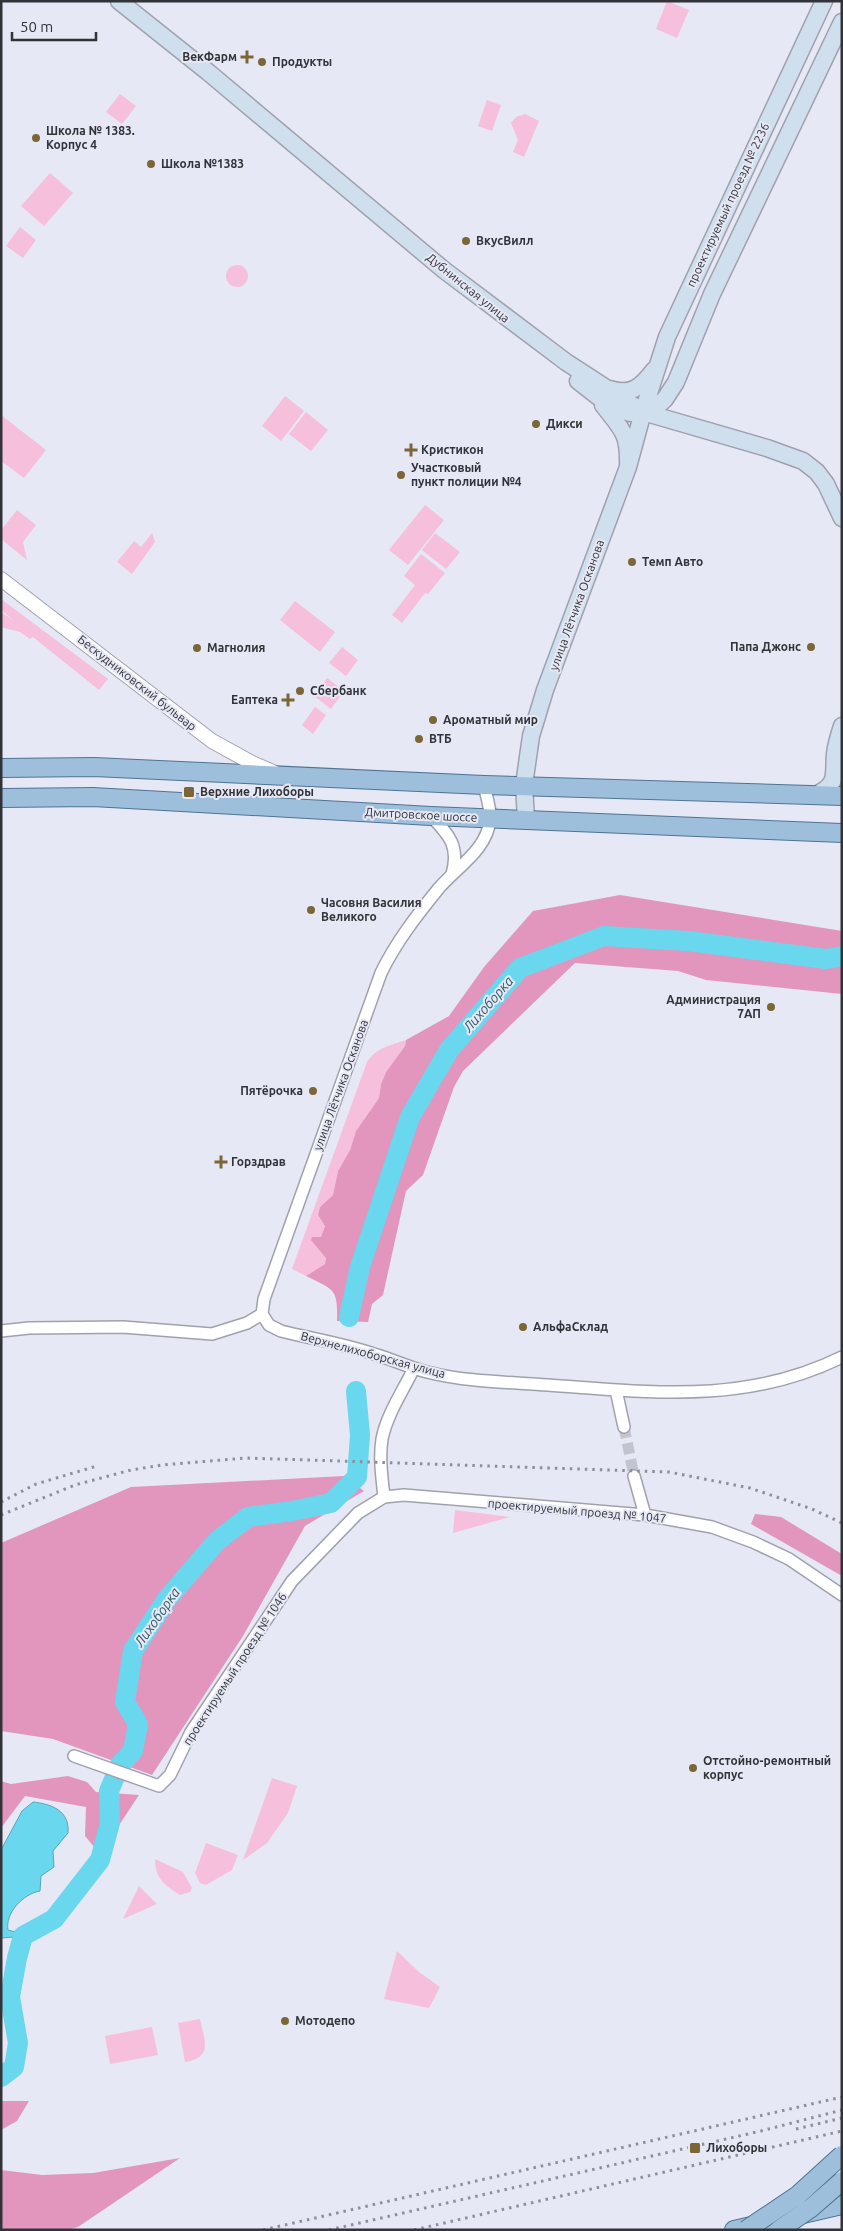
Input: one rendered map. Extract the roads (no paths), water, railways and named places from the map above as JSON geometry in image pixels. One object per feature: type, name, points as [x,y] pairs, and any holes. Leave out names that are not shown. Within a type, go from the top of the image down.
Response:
[{"type":"main road","name":"Дубнинская улица","points":[[119,1],[208,72],[444,270],[512,323]]},
{"type":"main road","name":"проектируемый проезд № 2236","points":[[628,467],[658,365],[680,308],[824,1]]},
{"type":"main road","name":"проектируемый проезд № 2236","points":[[643,412],[653,410],[659,405],[676,382],[712,294],[842,22]]},
{"type":"main road","name":"улица Лётчика Осканова","points":[[512,323],[620,410],[630,413],[643,412]]},
{"type":"main road","points":[[601,393],[630,392],[646,380],[658,365]]},
{"type":"main road","points":[[676,382],[673,404],[682,422]]},
{"type":"main road","name":"улица Лётчика Осканова","points":[[526,820],[524,785],[531,736],[545,690],[628,467],[628,442],[601,393]]},
{"type":"main road","points":[[643,412],[767,448],[803,462],[817,472],[826,484],[842,518]]},
{"type":"main road","points":[[816,795],[830,786],[838,770],[842,726]]},
{"type":"main road","points":[[1,768],[94,767],[484,785],[842,796]]},
{"type":"main road","name":"Дмитровское шоссе","points":[[1,798],[93,797],[490,819],[842,833]]},
{"type":"main road","points":[[746,2230],[798,2195],[842,2155]]},
{"type":"main road","points":[[779,2230],[811,2208],[842,2181]]},
{"type":"main road","points":[[734,2230],[842,2205]]},
{"type":"street","name":"Бескудниковский бульвар","points":[[1,579],[212,741],[252,763],[281,775]]},
{"type":"street","name":"улица Лётчика Осканова","points":[[262,1314],[264,1299],[381,973],[400,938],[452,874],[473,855],[483,841],[490,819],[484,785]]},
{"type":"street","points":[[431,816],[454,846],[455,863],[452,874]]},
{"type":"street","points":[[1,1331],[29,1328],[123,1327],[212,1334],[248,1324],[262,1314]]},
{"type":"street","name":"Верхнелихоборская улица","points":[[262,1314],[269,1325],[281,1331],[376,1354],[414,1368],[451,1376],[616,1390],[675,1392],[728,1391],[750,1388],[794,1377],[842,1357]]},
{"type":"street","points":[[384,1497],[381,1469],[382,1440],[392,1411],[414,1368]]},
{"type":"street","points":[[616,1390],[624,1427]]},
{"type":"street","points":[[634,1476],[645,1514]]},
{"type":"street","name":"проектируемый проезд № 1047","points":[[384,1497],[404,1496],[645,1514],[712,1527],[753,1542],[789,1559],[842,1595]]},
{"type":"street","name":"проектируемый проезд № 1046","points":[[74,1756],[159,1786],[170,1774],[191,1732],[292,1581],[358,1513],[384,1497]]},
{"type":"water","points":[[33,1802],[53,1807],[63,1814],[68,1825],[68,1833],[53,1851],[54,1867],[41,1876],[40,1891],[27,1896],[16,1905],[9,1917],[8,1930],[19,1933],[16,1937],[1,1938],[1,1850],[22,1811]]},
{"type":"waterway","name":"Лихоборка","points":[[349,1317],[360,1267],[410,1117],[449,1050],[520,968],[604,936],[688,941],[826,959],[842,956]]},
{"type":"waterway","name":"Лихоборка","points":[[1,2077],[14,2067],[18,2043],[10,1997],[23,1936],[54,1919],[100,1860],[110,1823],[109,1791],[120,1765],[133,1751],[138,1724],[125,1702],[133,1651],[167,1599],[217,1541],[248,1517],[331,1503],[357,1477],[360,1435],[356,1391]]},
{"type":"tunnel","points":[[624,1427],[634,1476]]},
{"type":"railway","points":[[1,1515],[75,1485],[131,1470],[162,1465],[246,1458],[669,1472],[750,1488],[812,1509],[842,1523]]},
{"type":"railway","points":[[1,1502],[36,1484],[97,1466]]},
{"type":"railway","points":[[263,2230],[842,2097]]},
{"type":"railway","points":[[329,2230],[761,2131],[842,2110]]},
{"type":"railway","points":[[796,2129],[842,2118]]},
{"type":"railway","points":[[414,2230],[842,2131]]},
{"type":"place","name":"ВекФарм","points":[[247,57]]},
{"type":"place","name":"Продукты","points":[[262,62]]},
{"type":"place","name":"Школа № 1383. Корпус 4","points":[[36,138]]},
{"type":"place","name":"Школа №1383","points":[[151,164]]},
{"type":"place","name":"ВкусВилл","points":[[466,241]]},
{"type":"place","name":"Дикси","points":[[536,424]]},
{"type":"place","name":"Кристикон","points":[[411,450]]},
{"type":"place","name":"Участковый пункт полиции №4","points":[[401,475]]},
{"type":"place","name":"Темп Авто","points":[[632,562]]},
{"type":"place","name":"Папа Джонс","points":[[811,647]]},
{"type":"place","name":"Магнолия","points":[[197,648]]},
{"type":"place","name":"Сбербанк","points":[[300,691]]},
{"type":"place","name":"Еаптека","points":[[288,700]]},
{"type":"place","name":"Ароматный мир","points":[[433,720]]},
{"type":"place","name":"ВТБ","points":[[419,739]]},
{"type":"place","name":"Верхние Лихоборы","points":[[189,792]]},
{"type":"place","name":"Часовня Василия Великого","points":[[311,910]]},
{"type":"place","name":"Администрация 7АП","points":[[771,1007]]},
{"type":"place","name":"Пятёрочка","points":[[313,1091]]},
{"type":"place","name":"Горздрав","points":[[221,1162]]},
{"type":"place","name":"АльфаСклад","points":[[523,1327]]},
{"type":"place","name":"Отстойно-ремонтный корпус","points":[[693,1768]]},
{"type":"place","name":"Мотодепо","points":[[285,2021]]},
{"type":"place","name":"Лихоборы","points":[[695,2148]]}]
